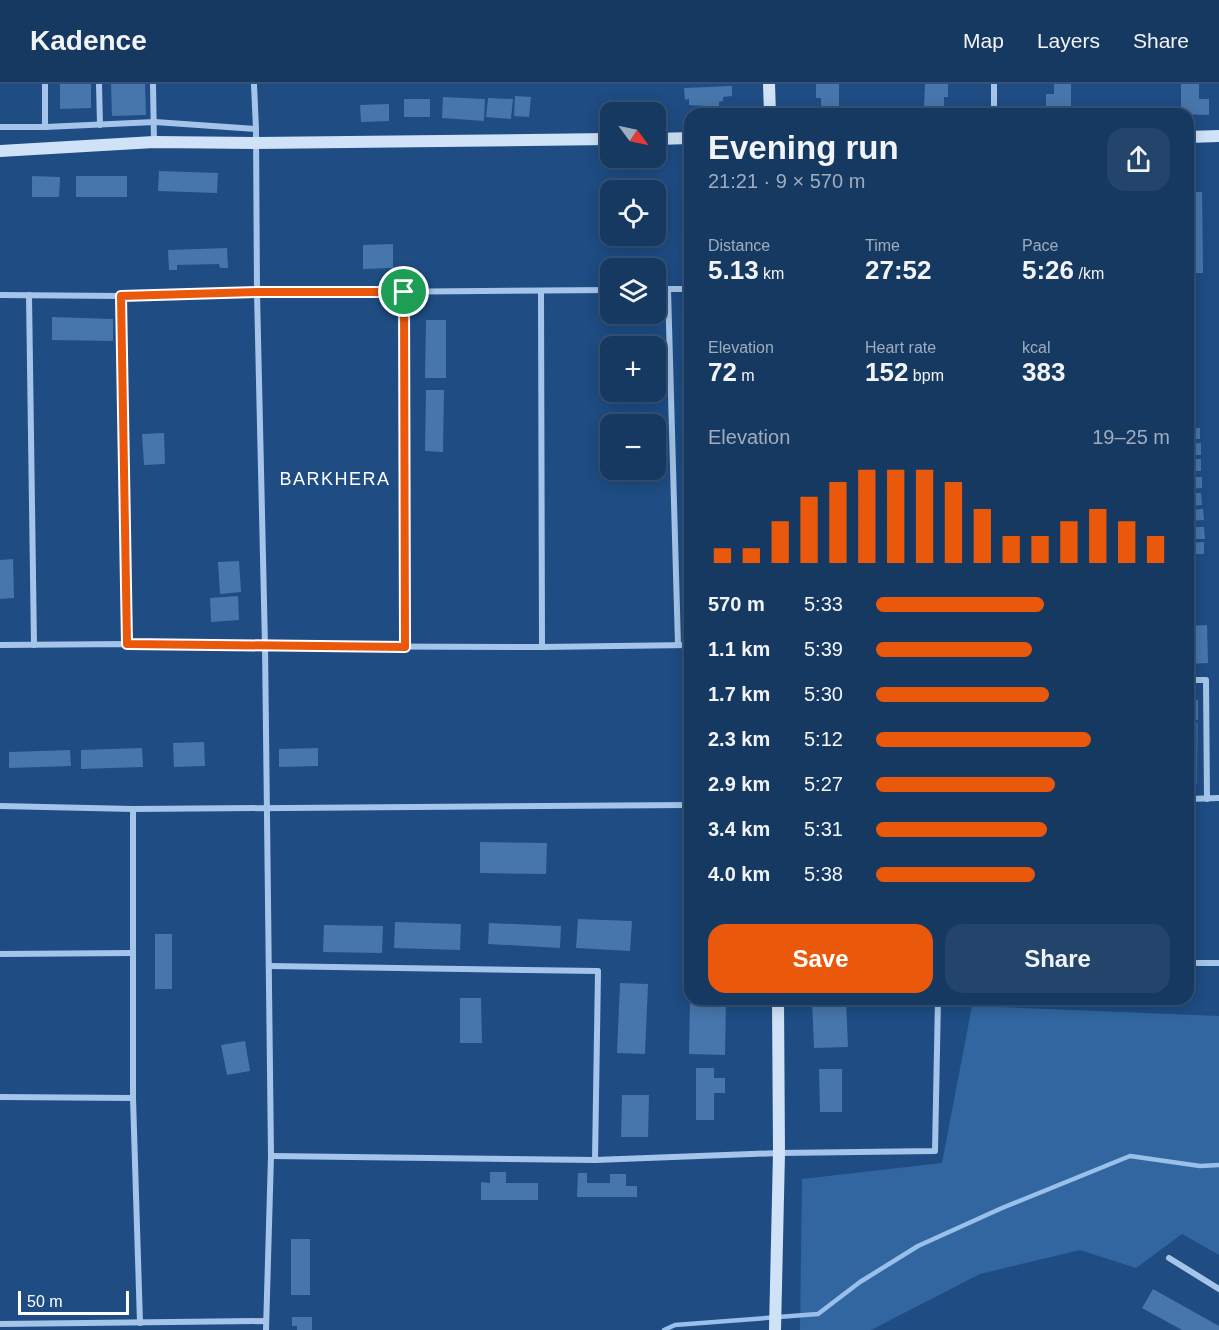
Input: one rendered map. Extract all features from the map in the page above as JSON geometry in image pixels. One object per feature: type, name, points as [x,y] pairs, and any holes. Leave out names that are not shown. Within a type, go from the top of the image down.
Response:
[{"type":"main road","points":[[769,84],[770,108]]},
{"type":"main road","points":[[1194,137],[1219,136]]},
{"type":"main road","points":[[666,139],[684,138]]},
{"type":"main road","points":[[0,151],[154,142],[600,139]]},
{"type":"main road","points":[[775,1330],[779,1153],[778,1005]]},
{"type":"street","points":[[45,84],[45,127]]},
{"type":"street","points":[[99,84],[100,125]]},
{"type":"street","points":[[153,84],[154,142]]},
{"type":"street","points":[[254,84],[265,646],[271,1156],[266,1330]]},
{"type":"street","points":[[994,84],[994,108]]},
{"type":"street","points":[[0,127],[154,122],[256,129]]},
{"type":"street","points":[[678,645],[668,289],[684,289]]},
{"type":"street","points":[[0,295],[121,296],[257,292],[600,290]]},
{"type":"street","points":[[404,292],[405,647]]},
{"type":"street","points":[[541,292],[542,647]]},
{"type":"street","points":[[29,295],[34,645]]},
{"type":"street","points":[[121,296],[127,644]]},
{"type":"street","points":[[0,645],[542,647],[684,645]]},
{"type":"street","points":[[1194,680],[1206,680],[1207,799]]},
{"type":"street","points":[[1194,799],[1219,798]]},
{"type":"street","points":[[0,806],[134,809],[684,805]]},
{"type":"street","points":[[134,809],[133,1098],[140,1323]]},
{"type":"street","points":[[0,954],[133,953]]},
{"type":"street","points":[[1194,963],[1219,963]]},
{"type":"street","points":[[269,966],[598,971],[595,1160]]},
{"type":"street","points":[[271,1156],[595,1160],[779,1153],[936,1151],[938,1005]]},
{"type":"street","points":[[0,1097],[133,1098]]},
{"type":"street","points":[[1169,1258],[1219,1289]]},
{"type":"street","points":[[0,1324],[266,1321]]},
{"type":"shaded area","points":[[1194,723],[1198,723],[1197,784],[1194,784]]},
{"type":"shaded area","points":[[972,1006],[1219,1016],[1219,1255],[1182,1234],[1136,1268],[1080,1250],[980,1274],[871,1330],[800,1330],[802,1179],[942,1163]]},
{"type":"building","points":[[60,84],[91,84],[91,108],[60,109]]},
{"type":"building","points":[[111,84],[145,84],[146,115],[112,116]]},
{"type":"building","points":[[816,84],[839,84],[839,107],[821,107],[821,98],[816,98]]},
{"type":"building","points":[[925,84],[948,84],[948,97],[944,97],[944,107],[924,107]]},
{"type":"building","points":[[1054,84],[1071,84],[1071,108],[1046,106],[1046,94],[1054,94]]},
{"type":"building","points":[[1181,84],[1199,84],[1199,99],[1209,99],[1209,115],[1194,114],[1194,108],[1181,108]]},
{"type":"building","points":[[732,86],[732,96],[723,97],[719,106],[704,108],[704,106],[689,105],[689,99],[685,100],[684,88]]},
{"type":"building","points":[[515,96],[531,97],[529,117],[514,116]]},
{"type":"building","points":[[443,97],[485,99],[484,121],[442,118]]},
{"type":"building","points":[[488,98],[513,99],[511,119],[486,117]]},
{"type":"building","points":[[404,99],[430,99],[430,117],[404,117]]},
{"type":"building","points":[[389,104],[389,121],[361,122],[360,105]]},
{"type":"building","points":[[159,171],[218,173],[217,193],[158,191]]},
{"type":"building","points":[[32,176],[60,177],[59,197],[32,197]]},
{"type":"building","points":[[76,176],[127,176],[127,197],[76,197]]},
{"type":"building","points":[[1194,192],[1202,192],[1203,273],[1194,273]]},
{"type":"building","points":[[393,244],[393,268],[363,269],[363,245]]},
{"type":"building","points":[[227,248],[228,268],[220,268],[219,264],[177,265],[177,270],[169,270],[168,250]]},
{"type":"building","points":[[52,317],[113,319],[113,341],[52,340]]},
{"type":"building","points":[[426,320],[446,320],[446,378],[425,378]]},
{"type":"building","points":[[426,390],[444,390],[443,452],[425,451]]},
{"type":"building","points":[[1194,428],[1200,428],[1200,439],[1194,439]]},
{"type":"building","points":[[164,433],[165,464],[144,465],[142,434]]},
{"type":"building","points":[[1201,443],[1201,455],[1194,455],[1194,444]]},
{"type":"building","points":[[1194,459],[1201,459],[1201,471],[1194,471]]},
{"type":"building","points":[[1194,477],[1202,477],[1202,488],[1194,489]]},
{"type":"building","points":[[1194,493],[1201,493],[1202,505],[1194,506]]},
{"type":"building","points":[[1203,509],[1204,520],[1194,521],[1194,510]]},
{"type":"building","points":[[1194,527],[1204,527],[1205,539],[1194,539]]},
{"type":"building","points":[[1204,542],[1204,554],[1194,554],[1194,543]]},
{"type":"building","points":[[13,559],[14,598],[0,599],[0,560]]},
{"type":"building","points":[[239,561],[241,592],[220,594],[218,562]]},
{"type":"building","points":[[238,596],[239,620],[211,622],[210,598]]},
{"type":"building","points":[[1207,625],[1208,663],[1194,664],[1194,626]]},
{"type":"building","points":[[1194,700],[1198,700],[1198,720],[1194,720]]},
{"type":"building","points":[[204,742],[205,766],[174,767],[173,743]]},
{"type":"building","points":[[142,748],[143,767],[81,769],[81,750]]},
{"type":"building","points":[[318,748],[318,766],[279,767],[279,749]]},
{"type":"building","points":[[70,750],[71,766],[9,768],[9,752]]},
{"type":"building","points":[[480,842],[547,843],[546,874],[480,873]]},
{"type":"building","points":[[578,919],[632,921],[630,951],[576,948]]},
{"type":"building","points":[[395,922],[461,924],[460,950],[394,948]]},
{"type":"building","points":[[489,923],[561,926],[560,948],[488,944]]},
{"type":"building","points":[[324,925],[383,926],[382,953],[323,952]]},
{"type":"building","points":[[155,934],[172,934],[172,989],[155,989]]},
{"type":"building","points":[[620,983],[648,984],[645,1054],[617,1053]]},
{"type":"building","points":[[460,998],[481,998],[482,1043],[460,1043]]},
{"type":"building","points":[[690,1005],[726,1005],[725,1055],[689,1054]]},
{"type":"building","points":[[812,1005],[846,1005],[848,1047],[814,1048]]},
{"type":"building","points":[[245,1041],[250,1071],[227,1075],[221,1045]]},
{"type":"building","points":[[696,1068],[714,1068],[714,1078],[725,1078],[725,1093],[714,1093],[714,1120],[696,1120]]},
{"type":"building","points":[[819,1069],[842,1069],[842,1112],[820,1112]]},
{"type":"building","points":[[622,1095],[649,1095],[648,1137],[621,1137]]},
{"type":"building","points":[[490,1172],[506,1172],[506,1183],[538,1183],[538,1200],[481,1200],[481,1182],[490,1183]]},
{"type":"building","points":[[578,1173],[587,1173],[587,1183],[610,1183],[610,1174],[626,1174],[626,1186],[637,1186],[637,1197],[577,1197]]},
{"type":"building","points":[[291,1239],[310,1239],[310,1295],[291,1295]]},
{"type":"building","points":[[1153,1289],[1219,1326],[1219,1330],[1182,1330],[1142,1308]]},
{"type":"building","points":[[292,1317],[312,1317],[312,1330],[297,1330],[297,1326],[292,1326]]},
{"type":"waterway","points":[[664,1330],[675,1325],[818,1314],[860,1282],[918,1246],[1002,1208],[1130,1156],[1200,1166],[1219,1165]]},
{"type":"district","name":"BARKHERA","points":[[335,479]]},
{"type":"route","points":[[257,292],[404,292],[405,647],[127,644],[121,296],[257,292]]}]
